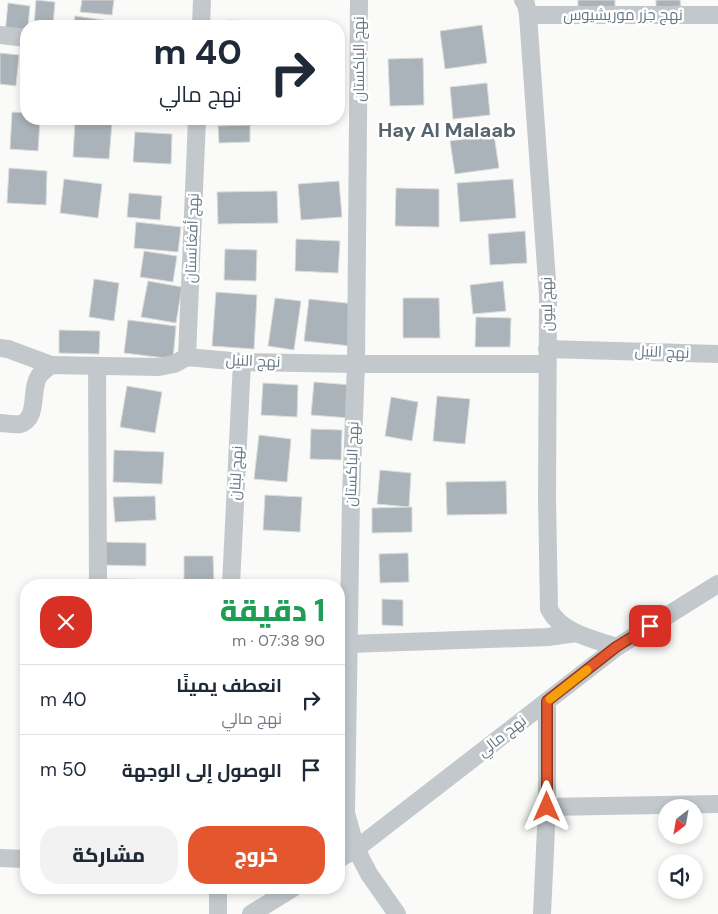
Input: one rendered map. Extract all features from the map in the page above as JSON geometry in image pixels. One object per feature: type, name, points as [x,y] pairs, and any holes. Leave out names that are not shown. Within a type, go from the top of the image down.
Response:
[{"type":"street","points":[[201,20],[202,0]]},
{"type":"street","name":"نهج الباكستان","points":[[359,0],[356,364],[351,497],[346,813],[356,849],[369,874],[397,914]]},
{"type":"street","name":"نهج جزر موريشيوس","points":[[525,7],[718,15]]},
{"type":"street","name":"نهج ليون","points":[[525,7],[548,295],[547,498],[549,609],[559,624],[576,633]]},
{"type":"street","points":[[0,35],[20,37]]},
{"type":"street","name":"نهج أفغانستان","points":[[187,357],[196,125]]},
{"type":"street","name":"نهج النيل","points":[[0,348],[8,349],[51,365],[97,367],[159,367],[174,364],[187,357],[242,362],[356,364],[547,357],[718,354]]},
{"type":"street","name":"نهج لبنان","points":[[231,579],[242,362]]},
{"type":"street","points":[[0,423],[19,424],[26,421],[32,414],[34,391],[39,376],[51,365]]},
{"type":"street","points":[[97,367],[98,579]]},
{"type":"street","name":"نهج مالي","points":[[345,855],[356,849],[616,647],[718,584]]},
{"type":"street","points":[[348,644],[548,637],[576,633],[616,647]]},
{"type":"street","points":[[542,914],[547,807],[547,701]]},
{"type":"street","points":[[547,807],[718,804]]},
{"type":"street","points":[[0,858],[20,858]]},
{"type":"street","points":[[218,894],[218,914]]},
{"type":"street","points":[[251,914],[283,894]]},
{"type":"building","points":[[36,0],[55,2],[54,20],[34,20]]},
{"type":"building","points":[[82,0],[114,0],[112,15],[80,12]]},
{"type":"building","points":[[578,0],[615,0],[615,9],[578,9]]},
{"type":"building","points":[[656,0],[680,0],[681,6],[656,8]]},
{"type":"building","points":[[8,3],[30,6],[29,20],[20,20],[20,35],[5,34]]},
{"type":"building","points":[[75,16],[103,20],[74,20]]},
{"type":"building","points":[[482,25],[487,63],[445,69],[440,31]]},
{"type":"building","points":[[0,53],[19,55],[16,86],[0,84]]},
{"type":"building","points":[[423,58],[424,105],[390,106],[388,59]]},
{"type":"building","points":[[487,83],[490,115],[453,119],[450,87]]},
{"type":"building","points":[[12,112],[20,113],[20,125],[40,125],[38,151],[10,149]]},
{"type":"building","points":[[75,125],[112,125],[109,159],[73,157]]},
{"type":"building","points":[[250,125],[250,142],[219,143],[218,126]]},
{"type":"building","points":[[135,132],[172,134],[171,164],[133,162]]},
{"type":"building","points":[[494,135],[499,168],[455,174],[450,141]]},
{"type":"building","points":[[9,168],[47,171],[46,205],[7,203]]},
{"type":"building","points":[[64,179],[102,184],[98,218],[60,213]]},
{"type":"building","points":[[513,179],[516,218],[460,222],[457,183]]},
{"type":"building","points":[[339,181],[342,217],[301,220],[298,184]]},
{"type":"building","points":[[396,188],[439,189],[439,227],[395,226]]},
{"type":"building","points":[[277,191],[278,223],[218,224],[217,192]]},
{"type":"building","points":[[129,193],[162,196],[160,220],[127,217]]},
{"type":"building","points":[[136,222],[181,227],[178,252],[134,248]]},
{"type":"building","points":[[525,231],[527,263],[490,265],[488,234]]},
{"type":"building","points":[[296,239],[340,241],[338,273],[295,271]]},
{"type":"building","points":[[225,249],[257,250],[256,281],[224,280]]},
{"type":"building","points":[[144,251],[177,256],[173,282],[140,277]]},
{"type":"building","points":[[94,279],[119,283],[114,321],[89,317]]},
{"type":"building","points":[[148,281],[182,287],[176,323],[141,317]]},
{"type":"building","points":[[503,281],[506,311],[473,314],[470,285]]},
{"type":"building","points":[[216,292],[257,295],[254,349],[212,346]]},
{"type":"building","points":[[275,298],[301,301],[294,350],[268,346]]},
{"type":"building","points":[[403,298],[439,298],[440,338],[403,338]]},
{"type":"building","points":[[309,299],[355,304],[351,346],[304,341]]},
{"type":"building","points":[[476,317],[511,318],[510,347],[475,347]]},
{"type":"building","points":[[128,320],[176,326],[173,359],[124,353]]},
{"type":"building","points":[[59,330],[100,331],[99,354],[59,353]]},
{"type":"building","points":[[314,382],[351,385],[349,418],[311,415]]},
{"type":"building","points":[[263,383],[298,385],[297,417],[261,415]]},
{"type":"building","points":[[127,386],[162,392],[155,433],[120,427]]},
{"type":"building","points":[[437,396],[470,399],[465,444],[433,441]]},
{"type":"building","points":[[391,397],[418,402],[412,441],[385,436]]},
{"type":"building","points":[[311,429],[342,430],[341,460],[310,459]]},
{"type":"building","points":[[259,435],[291,439],[287,482],[254,479]]},
{"type":"building","points":[[114,450],[164,452],[162,484],[113,482]]},
{"type":"building","points":[[380,470],[411,473],[409,507],[377,504]]},
{"type":"building","points":[[506,481],[507,514],[447,515],[446,482]]},
{"type":"building","points":[[265,495],[302,497],[300,532],[263,530]]},
{"type":"building","points":[[155,496],[156,520],[115,522],[113,497]]},
{"type":"building","points":[[412,507],[412,532],[372,533],[372,508]]},
{"type":"building","points":[[103,542],[146,543],[146,566],[103,565]]},
{"type":"building","points":[[408,553],[409,582],[380,583],[379,554]]},
{"type":"building","points":[[184,556],[213,556],[214,579],[184,579]]},
{"type":"building","points":[[382,599],[403,600],[403,626],[382,625]]},
{"type":"slow traffic","points":[[550,699],[587,670]]},
{"type":"district","name":"Hay Al Malaab","points":[[447,130]]},
{"type":"route","points":[[547,807],[547,701],[616,647],[650,626]]}]
